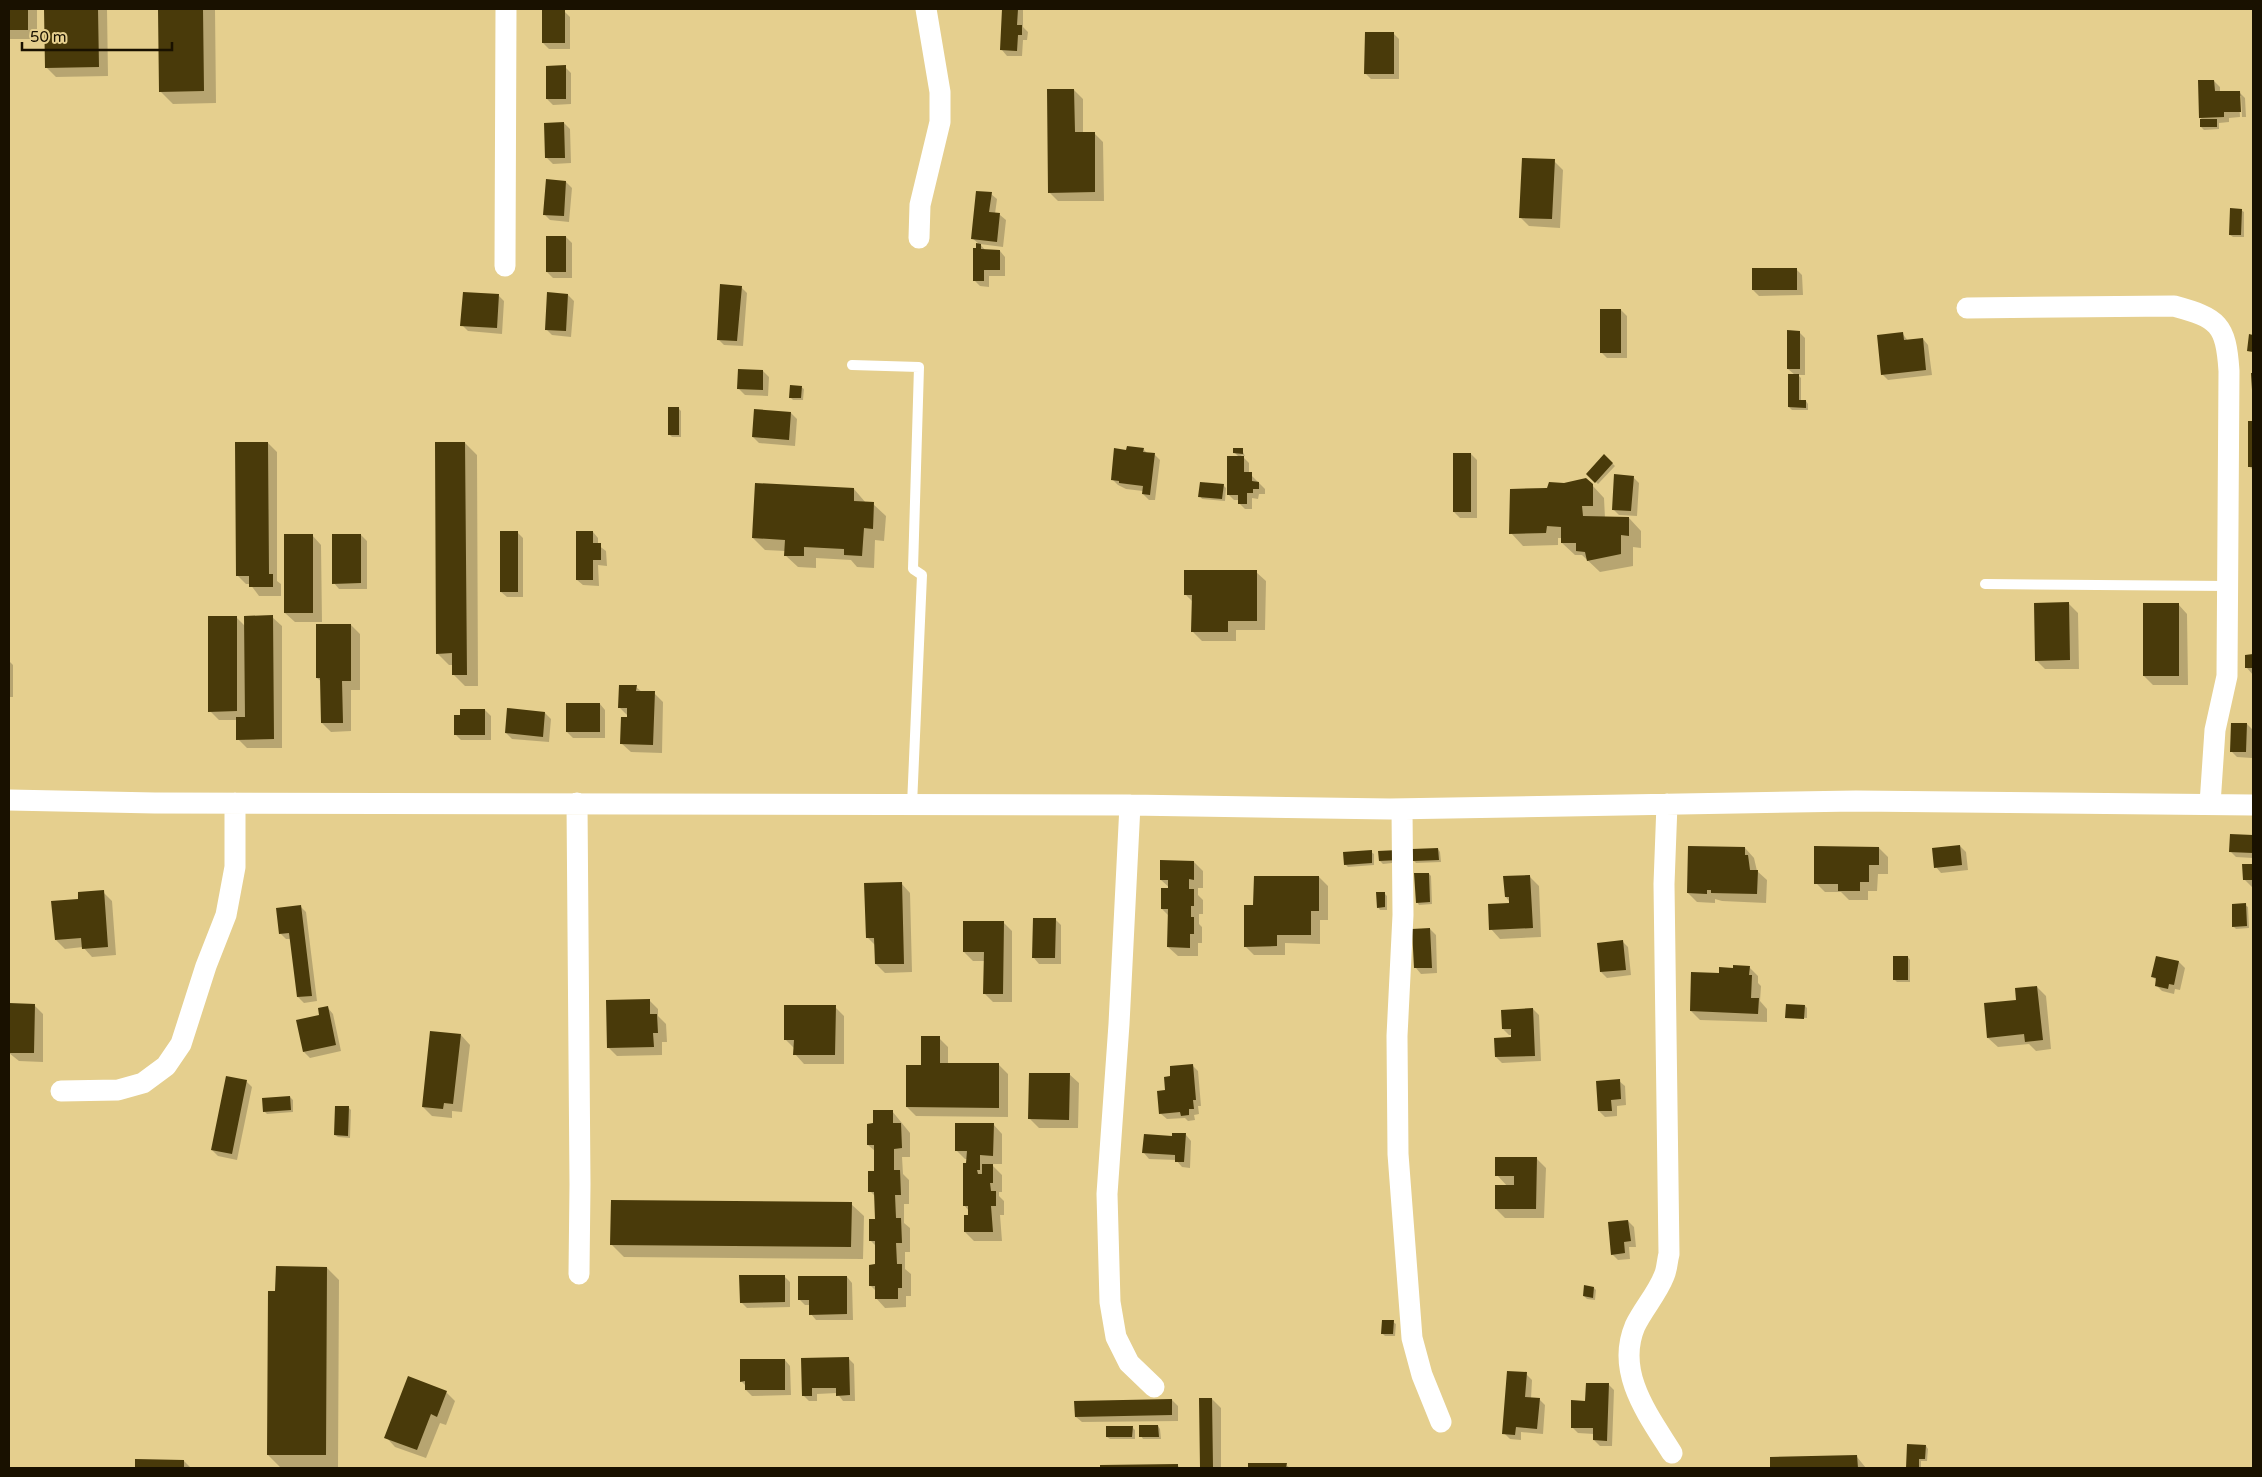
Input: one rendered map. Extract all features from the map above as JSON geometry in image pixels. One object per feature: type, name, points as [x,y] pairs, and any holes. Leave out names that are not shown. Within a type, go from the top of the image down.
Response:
[{"type":"street","points":[[505,266],[506,9]]},
{"type":"street","points":[[919,238],[920,205],[940,122],[940,92],[926,9]]},
{"type":"street","points":[[1967,308],[2174,306],[2202,314],[2217,324],[2228,346],[2230,371],[2228,676],[2216,730],[2210,804]]},
{"type":"street","points":[[9,800],[235,803],[1130,805],[1402,808],[1856,801],[2253,805]]},
{"type":"street","points":[[62,1091],[118,1090],[143,1083],[166,1066],[181,1044],[206,966],[226,915],[235,868],[235,803]]},
{"type":"street","points":[[578,803],[579,1274]]},
{"type":"street","points":[[1666,804],[1664,884],[1669,1254],[1664,1276],[1634,1328],[1629,1356],[1632,1378],[1638,1399],[1672,1453]]},
{"type":"street","points":[[1130,805],[1119,1024],[1107,1194],[1110,1302],[1116,1337],[1129,1363],[1154,1387]]},
{"type":"street","points":[[1402,808],[1402,915],[1397,1036],[1398,1154],[1412,1338],[1422,1375],[1441,1422]]},
{"type":"lane","points":[[852,365],[919,367],[913,569],[922,575],[912,805]]},
{"type":"lane","points":[[1985,584],[2230,586]]},
{"type":"building","points":[[9,9],[28,9],[28,30],[9,30]]},
{"type":"building","points":[[44,9],[98,9],[99,67],[45,68]]},
{"type":"building","points":[[158,9],[203,9],[204,91],[159,92]]},
{"type":"building","points":[[1002,9],[1018,9],[1017,25],[1022,25],[1022,35],[1018,35],[1017,51],[1000,50]]},
{"type":"building","points":[[542,10],[565,10],[565,43],[542,43]]},
{"type":"building","points":[[1365,32],[1394,32],[1394,74],[1364,74]]},
{"type":"building","points":[[566,65],[566,99],[546,99],[546,66]]},
{"type":"building","points":[[2198,80],[2214,80],[2215,91],[2240,91],[2241,112],[2224,112],[2224,117],[2199,118]]},
{"type":"building","points":[[1047,89],[1074,89],[1075,132],[1095,132],[1095,192],[1048,193]]},
{"type":"building","points":[[2200,119],[2217,119],[2217,127],[2200,127]]},
{"type":"building","points":[[564,122],[565,158],[545,158],[544,123]]},
{"type":"building","points":[[1522,158],[1555,159],[1552,219],[1519,218]]},
{"type":"building","points":[[546,179],[566,181],[564,216],[543,215]]},
{"type":"building","points":[[976,191],[992,192],[989,212],[1000,213],[997,242],[971,239]]},
{"type":"building","points":[[2230,208],[2242,209],[2241,235],[2229,235]]},
{"type":"building","points":[[546,236],[566,236],[566,272],[546,272]]},
{"type":"building","points":[[976,243],[981,244],[981,249],[1000,250],[1000,270],[984,270],[984,281],[973,281],[973,248],[976,248]]},
{"type":"building","points":[[1752,268],[1797,268],[1797,290],[1752,290]]},
{"type":"building","points":[[720,284],[742,286],[737,341],[717,340]]},
{"type":"building","points":[[463,292],[499,294],[497,328],[460,326]]},
{"type":"building","points":[[547,292],[568,294],[566,331],[545,330]]},
{"type":"building","points":[[1600,309],[1621,309],[1621,353],[1600,353]]},
{"type":"building","points":[[1787,330],[1800,331],[1800,369],[1787,369]]},
{"type":"building","points":[[1903,332],[1904,340],[1923,338],[1926,370],[1881,375],[1877,335]]},
{"type":"building","points":[[2249,334],[2253,335],[2253,352],[2247,351]]},
{"type":"building","points":[[738,369],[763,370],[763,390],[737,389]]},
{"type":"building","points":[[2251,373],[2253,373],[2253,390],[2252,390]]},
{"type":"building","points":[[1788,374],[1799,374],[1799,400],[1806,400],[1806,408],[1788,407]]},
{"type":"building","points":[[790,385],[802,386],[801,398],[789,398]]},
{"type":"building","points":[[668,407],[679,407],[679,435],[668,435]]},
{"type":"building","points":[[754,409],[791,412],[789,440],[752,437]]},
{"type":"building","points":[[2248,421],[2253,421],[2253,467],[2248,467]]},
{"type":"building","points":[[235,442],[268,442],[269,574],[273,574],[273,587],[249,587],[249,576],[236,576]]},
{"type":"building","points":[[435,442],[465,442],[467,675],[452,675],[452,653],[436,654]]},
{"type":"building","points":[[1127,446],[1144,448],[1143,452],[1155,453],[1150,495],[1142,494],[1143,486],[1111,480],[1114,448],[1126,450]]},
{"type":"building","points":[[1233,448],[1243,448],[1243,454],[1233,453]]},
{"type":"building","points":[[1453,453],[1471,453],[1471,512],[1453,512]]},
{"type":"building","points":[[1604,454],[1613,463],[1595,483],[1586,474]]},
{"type":"building","points":[[1227,456],[1244,456],[1244,472],[1252,472],[1252,481],[1259,482],[1259,489],[1253,489],[1253,493],[1247,493],[1247,504],[1238,504],[1238,495],[1227,495]]},
{"type":"building","points":[[1614,474],[1634,476],[1631,511],[1612,510]]},
{"type":"building","points":[[1586,478],[1593,484],[1593,506],[1582,506],[1583,516],[1629,517],[1629,536],[1621,535],[1621,554],[1587,561],[1585,552],[1576,551],[1576,543],[1561,543],[1561,527],[1547,526],[1546,533],[1509,534],[1510,489],[1547,488],[1549,482],[1564,483]]},
{"type":"building","points":[[1200,482],[1224,484],[1222,499],[1198,497]]},
{"type":"building","points":[[755,483],[854,488],[854,501],[874,502],[873,529],[864,528],[862,556],[844,555],[844,549],[804,547],[804,556],[784,556],[785,540],[752,538]]},
{"type":"building","points":[[500,531],[518,531],[518,592],[500,592]]},
{"type":"building","points":[[576,531],[593,531],[593,543],[601,543],[601,560],[593,560],[593,580],[576,580]]},
{"type":"building","points":[[284,534],[313,534],[313,613],[284,613]]},
{"type":"building","points":[[332,534],[361,534],[361,583],[332,584]]},
{"type":"building","points":[[1184,570],[1257,570],[1257,621],[1228,621],[1228,632],[1191,632],[1192,595],[1184,595]]},
{"type":"building","points":[[2069,602],[2070,660],[2035,661],[2034,603]]},
{"type":"building","points":[[2143,603],[2179,603],[2179,676],[2143,676]]},
{"type":"building","points":[[273,615],[274,739],[236,740],[236,717],[245,717],[244,616]]},
{"type":"building","points":[[208,616],[237,616],[237,711],[208,712]]},
{"type":"building","points":[[316,624],[351,624],[351,681],[342,681],[343,723],[321,723],[320,678],[316,678]]},
{"type":"building","points":[[2253,654],[2253,668],[2245,668],[2245,655]]},
{"type":"building","points":[[619,685],[637,685],[636,691],[655,691],[653,745],[620,744],[621,717],[627,717],[627,708],[618,708]]},
{"type":"building","points":[[566,703],[600,703],[600,732],[566,732]]},
{"type":"building","points":[[507,708],[545,712],[543,737],[505,733]]},
{"type":"building","points":[[460,709],[485,709],[485,735],[454,735],[454,715],[460,715]]},
{"type":"building","points":[[2231,723],[2247,723],[2246,752],[2230,752]]},
{"type":"building","points":[[2230,834],[2253,835],[2253,853],[2229,852]]},
{"type":"building","points":[[1960,845],[1962,865],[1934,868],[1932,848]]},
{"type":"building","points":[[1688,846],[1745,847],[1745,855],[1748,855],[1750,870],[1758,870],[1757,894],[1711,893],[1711,890],[1707,890],[1707,894],[1687,893]]},
{"type":"building","points":[[1814,846],[1879,847],[1879,865],[1869,865],[1869,882],[1860,882],[1860,891],[1838,891],[1838,884],[1814,884]]},
{"type":"building","points":[[1438,848],[1439,860],[1413,861],[1412,849]]},
{"type":"building","points":[[1372,850],[1372,863],[1344,865],[1343,852]]},
{"type":"building","points":[[1398,850],[1399,860],[1379,861],[1378,851]]},
{"type":"building","points":[[1160,860],[1194,861],[1194,880],[1189,879],[1189,889],[1194,889],[1194,906],[1191,906],[1191,917],[1194,917],[1194,934],[1190,934],[1190,948],[1167,947],[1168,909],[1161,909],[1161,888],[1168,888],[1168,880],[1160,880]]},
{"type":"building","points":[[2242,864],[2253,864],[2253,880],[2243,880]]},
{"type":"building","points":[[1414,873],[1429,873],[1430,902],[1416,903]]},
{"type":"building","points":[[1530,875],[1533,928],[1489,930],[1488,904],[1509,903],[1509,897],[1505,897],[1503,876]]},
{"type":"building","points":[[1254,876],[1319,876],[1319,911],[1311,911],[1311,935],[1277,935],[1277,946],[1244,947],[1244,905],[1253,905]]},
{"type":"building","points":[[902,882],[904,964],[875,964],[874,938],[866,938],[864,883]]},
{"type":"building","points":[[104,890],[108,947],[82,949],[81,938],[55,940],[51,901],[78,899],[78,892]]},
{"type":"building","points":[[1376,892],[1385,892],[1385,907],[1377,908]]},
{"type":"building","points":[[2246,903],[2247,926],[2232,927],[2232,904]]},
{"type":"building","points":[[301,905],[312,996],[297,997],[289,933],[279,934],[276,908]]},
{"type":"building","points":[[1033,918],[1056,918],[1055,958],[1032,958]]},
{"type":"building","points":[[963,921],[1004,921],[1003,994],[983,994],[984,952],[963,952]]},
{"type":"building","points":[[1430,928],[1432,968],[1414,968],[1412,929]]},
{"type":"building","points":[[1623,940],[1626,970],[1600,972],[1597,943]]},
{"type":"building","points":[[1893,956],[1908,956],[1908,980],[1893,980]]},
{"type":"building","points":[[2156,956],[2179,961],[2174,985],[2169,984],[2168,989],[2155,986],[2156,978],[2151,977]]},
{"type":"building","points":[[1733,965],[1750,966],[1749,975],[1752,975],[1751,998],[1759,998],[1758,1014],[1690,1011],[1691,972],[1719,973],[1719,967],[1733,968]]},
{"type":"building","points":[[2037,986],[2043,1040],[2025,1042],[2024,1034],[1987,1038],[1984,1003],[2016,1000],[2015,988]]},
{"type":"building","points":[[650,999],[650,1014],[657,1014],[658,1033],[653,1033],[654,1047],[607,1048],[606,1000]]},
{"type":"building","points":[[9,1003],[35,1004],[34,1053],[9,1053]]},
{"type":"building","points":[[1786,1004],[1805,1005],[1804,1019],[1785,1018]]},
{"type":"building","points":[[784,1005],[836,1005],[835,1055],[793,1055],[794,1040],[784,1040]]},
{"type":"building","points":[[328,1006],[336,1045],[303,1052],[296,1020],[319,1015],[318,1008]]},
{"type":"building","points":[[1533,1008],[1535,1056],[1495,1057],[1494,1038],[1511,1037],[1511,1029],[1502,1029],[1501,1010]]},
{"type":"building","points":[[430,1031],[461,1034],[453,1104],[444,1103],[443,1109],[422,1107]]},
{"type":"building","points":[[921,1036],[940,1036],[940,1063],[999,1063],[999,1108],[906,1107],[906,1065],[921,1065]]},
{"type":"building","points":[[1193,1064],[1196,1100],[1193,1100],[1194,1109],[1189,1109],[1189,1115],[1181,1116],[1180,1112],[1159,1114],[1157,1091],[1165,1090],[1164,1077],[1170,1076],[1170,1066]]},
{"type":"building","points":[[1029,1073],[1070,1073],[1069,1120],[1028,1119]]},
{"type":"building","points":[[226,1076],[247,1080],[232,1154],[211,1150]]},
{"type":"building","points":[[1620,1079],[1621,1099],[1611,1100],[1612,1111],[1598,1111],[1596,1081]]},
{"type":"building","points":[[290,1096],[291,1110],[263,1112],[262,1098]]},
{"type":"building","points":[[335,1106],[349,1106],[348,1136],[334,1135]]},
{"type":"building","points":[[873,1110],[893,1110],[893,1123],[901,1123],[902,1148],[894,1149],[894,1170],[900,1170],[901,1195],[895,1195],[896,1218],[901,1218],[902,1243],[896,1243],[897,1264],[902,1264],[902,1288],[898,1288],[898,1299],[875,1299],[875,1286],[869,1286],[869,1265],[875,1264],[875,1241],[869,1241],[869,1219],[875,1219],[874,1192],[868,1192],[868,1171],[874,1171],[874,1145],[867,1145],[867,1124],[873,1123]]},
{"type":"building","points":[[955,1123],[994,1123],[993,1156],[980,1155],[980,1170],[977,1170],[978,1174],[982,1174],[982,1164],[993,1164],[993,1183],[990,1183],[991,1191],[996,1191],[996,1206],[991,1206],[993,1232],[964,1232],[964,1215],[968,1215],[968,1206],[963,1206],[963,1163],[966,1163],[967,1151],[955,1151]]},
{"type":"building","points":[[1172,1133],[1186,1133],[1184,1162],[1175,1162],[1175,1155],[1142,1153],[1144,1134],[1172,1136]]},
{"type":"building","points":[[1495,1157],[1537,1157],[1536,1209],[1495,1209],[1495,1185],[1514,1185],[1514,1176],[1495,1176]]},
{"type":"building","points":[[611,1200],[852,1202],[851,1247],[610,1245]]},
{"type":"building","points":[[1628,1220],[1631,1241],[1624,1242],[1625,1253],[1611,1255],[1608,1222]]},
{"type":"building","points":[[276,1266],[327,1267],[326,1455],[267,1455],[268,1291],[275,1291]]},
{"type":"building","points":[[739,1275],[785,1275],[785,1302],[740,1303]]},
{"type":"building","points":[[798,1276],[847,1276],[847,1314],[809,1315],[809,1300],[798,1300]]},
{"type":"building","points":[[1584,1285],[1594,1287],[1593,1298],[1583,1296]]},
{"type":"building","points":[[1382,1320],[1394,1320],[1393,1334],[1381,1334]]},
{"type":"building","points":[[849,1357],[850,1395],[836,1396],[836,1388],[812,1388],[812,1396],[802,1396],[801,1358]]},
{"type":"building","points":[[740,1359],[785,1359],[785,1390],[745,1390],[745,1381],[740,1382]]},
{"type":"building","points":[[1507,1371],[1527,1372],[1525,1397],[1540,1398],[1537,1429],[1516,1427],[1515,1435],[1502,1434]]},
{"type":"building","points":[[408,1376],[447,1391],[437,1417],[431,1414],[417,1450],[384,1438]]},
{"type":"building","points":[[1586,1383],[1609,1383],[1607,1441],[1593,1440],[1593,1428],[1571,1428],[1571,1400],[1585,1401]]},
{"type":"building","points":[[1199,1398],[1212,1398],[1213,1468],[1200,1468]]},
{"type":"building","points":[[1172,1399],[1172,1415],[1075,1417],[1074,1401]]},
{"type":"building","points":[[1139,1425],[1158,1425],[1159,1437],[1139,1437]]},
{"type":"building","points":[[1106,1426],[1133,1426],[1132,1437],[1106,1437]]},
{"type":"building","points":[[1907,1444],[1926,1445],[1925,1459],[1919,1459],[1919,1468],[1906,1468]]},
{"type":"building","points":[[1857,1455],[1858,1468],[1770,1468],[1770,1457]]},
{"type":"building","points":[[135,1459],[184,1460],[184,1468],[135,1468]]},
{"type":"building","points":[[1248,1463],[1287,1463],[1286,1468],[1248,1468]]},
{"type":"building","points":[[1178,1464],[1178,1468],[1100,1468],[1100,1465]]}]
